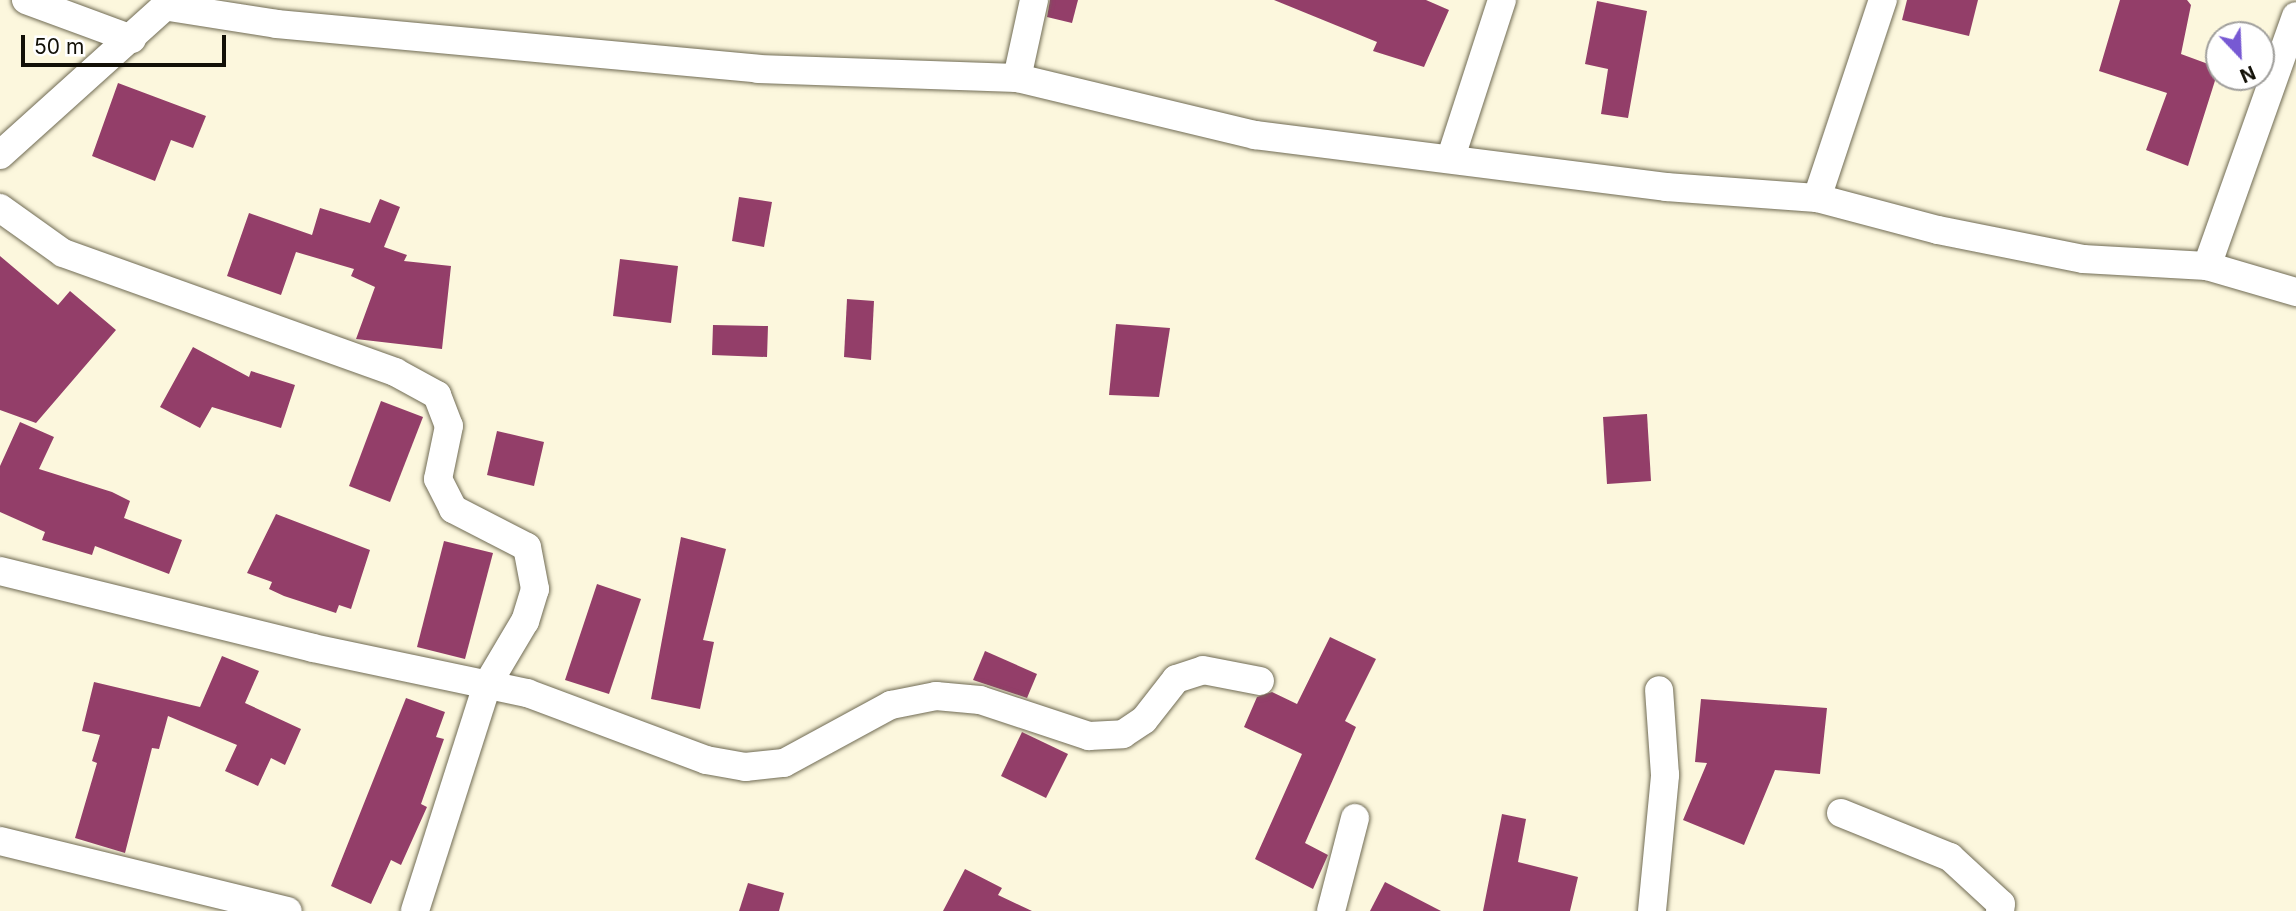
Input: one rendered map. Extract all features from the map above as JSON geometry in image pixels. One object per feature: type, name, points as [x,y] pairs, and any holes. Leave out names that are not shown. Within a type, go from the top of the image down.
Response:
[{"type":"street","points":[[26,0],[132,38]]},
{"type":"street","points":[[1017,78],[1034,0]]},
{"type":"street","points":[[1451,157],[1502,0]]},
{"type":"street","points":[[1817,198],[1883,0]]},
{"type":"street","points":[[0,155],[170,3],[277,24],[758,69],[1017,78],[1255,135],[1451,157],[1666,187],[1817,198],[2083,259],[2207,266],[2296,292]]},
{"type":"street","points":[[2207,266],[2296,16]]},
{"type":"street","points":[[0,208],[62,253],[395,372],[437,395],[449,426],[438,479],[453,509],[527,547],[535,565],[526,621],[487,685],[415,911]]},
{"type":"street","points":[[0,571],[527,693],[706,760],[745,767],[784,763],[891,705],[936,695],[981,700],[1089,736],[1123,734],[1176,679],[1203,670],[1260,681]]},
{"type":"street","points":[[1652,911],[1665,775],[1659,690]]},
{"type":"street","points":[[1841,813],[1950,857],[2001,904],[2000,911]]},
{"type":"street","points":[[1331,911],[1355,818]]},
{"type":"street","points":[[0,841],[288,911]]},
{"type":"building","points":[[1050,0],[1078,0],[1072,23],[1047,17]]},
{"type":"building","points":[[1274,0],[1426,0],[1449,10],[1424,67],[1373,51],[1377,42]]},
{"type":"building","points":[[1907,0],[1978,0],[1969,36],[1902,20]]},
{"type":"building","points":[[2120,0],[2187,0],[2191,5],[2181,54],[2205,63],[2205,91],[2212,91],[2188,166],[2146,150],[2167,93],[2099,71]]},
{"type":"building","points":[[1597,1],[1647,11],[1628,118],[1601,114],[1608,69],[1585,64]]},
{"type":"building","points":[[118,83],[206,116],[193,148],[171,140],[155,181],[92,156]]},
{"type":"building","points":[[739,197],[772,202],[764,247],[732,241]]},
{"type":"building","points":[[380,199],[400,207],[384,247],[407,255],[404,261],[451,266],[442,349],[356,339],[375,287],[351,276],[354,269],[296,252],[281,295],[227,276],[249,213],[312,235],[320,208],[370,223]]},
{"type":"building","points":[[0,256],[58,305],[70,291],[116,330],[36,423],[0,410]]},
{"type":"building","points":[[620,259],[678,266],[671,323],[613,316]]},
{"type":"building","points":[[847,299],[874,301],[871,360],[844,357]]},
{"type":"building","points":[[1116,324],[1170,328],[1159,397],[1109,395]]},
{"type":"building","points":[[713,325],[768,326],[767,357],[712,355]]},
{"type":"building","points":[[193,347],[249,377],[251,371],[295,385],[281,428],[212,407],[200,428],[160,407]]},
{"type":"building","points":[[381,401],[423,417],[390,502],[349,486]]},
{"type":"building","points":[[1647,414],[1651,481],[1607,484],[1603,417]]},
{"type":"building","points":[[20,422],[54,437],[39,469],[112,492],[130,501],[124,518],[182,540],[169,574],[95,546],[92,555],[42,540],[45,532],[0,512],[0,466]]},
{"type":"building","points":[[497,431],[544,442],[534,486],[487,475]]},
{"type":"building","points":[[276,514],[370,550],[351,609],[339,605],[336,613],[284,596],[269,589],[272,582],[247,573]]},
{"type":"building","points":[[681,537],[726,549],[703,640],[714,642],[700,709],[651,699]]},
{"type":"building","points":[[444,541],[493,553],[465,659],[417,647]]},
{"type":"building","points":[[597,584],[641,599],[609,694],[565,680]]},
{"type":"building","points":[[1330,637],[1376,659],[1345,721],[1356,727],[1305,843],[1328,855],[1313,889],[1255,859],[1302,754],[1244,727],[1257,697],[1272,692],[1297,704]]},
{"type":"building","points":[[985,651],[1037,674],[1027,698],[973,680]]},
{"type":"building","points":[[222,656],[259,671],[245,703],[301,729],[285,765],[271,758],[258,786],[225,771],[237,745],[168,716],[159,749],[152,748],[125,853],[75,838],[97,763],[92,761],[100,735],[82,731],[94,682],[200,707]]},
{"type":"building","points":[[406,698],[445,712],[436,737],[444,739],[421,804],[427,807],[401,865],[391,860],[371,904],[331,886]]},
{"type":"building","points":[[1701,699],[1827,708],[1820,774],[1775,770],[1744,845],[1683,820],[1707,763],[1695,762]]},
{"type":"building","points":[[1022,732],[1068,754],[1046,798],[1001,776]]},
{"type":"building","points":[[1502,814],[1526,819],[1518,862],[1578,877],[1570,911],[1483,911]]},
{"type":"building","points":[[965,869],[1002,888],[998,895],[1032,911],[943,911]]},
{"type":"building","points":[[1385,882],[1441,911],[1370,911]]},
{"type":"building","points":[[748,883],[784,893],[779,911],[739,911]]}]
